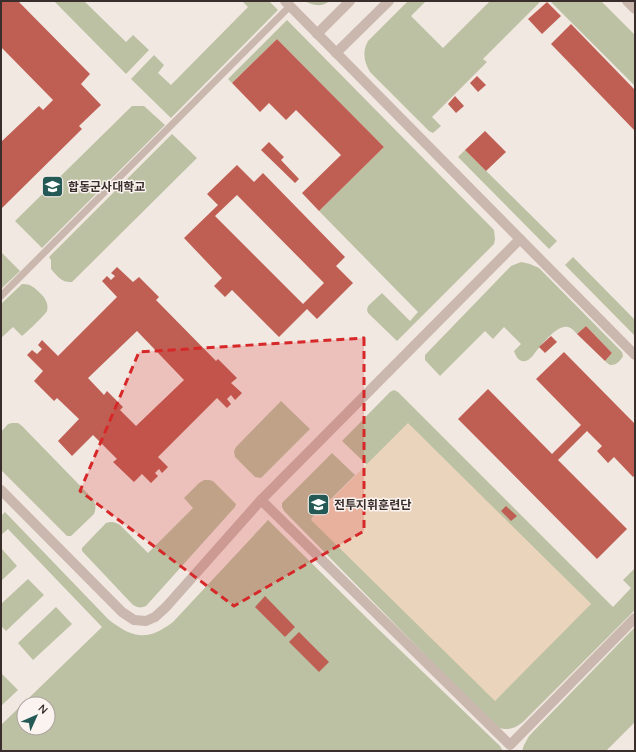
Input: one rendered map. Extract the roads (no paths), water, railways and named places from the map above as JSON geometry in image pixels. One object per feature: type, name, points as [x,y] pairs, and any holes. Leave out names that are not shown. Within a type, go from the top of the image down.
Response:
[{"type":"street","points":[[317,34],[350,1]]},
{"type":"street","points":[[336,53],[389,1]]},
{"type":"street","points":[[627,1],[635,9]]},
{"type":"street","points":[[287,4],[635,355]]},
{"type":"street","points":[[1,490],[122,612],[134,620],[146,621],[155,617],[166,607],[261,500],[520,239]]},
{"type":"street","points":[[261,500],[511,748],[635,618]]},
{"type":"lane","points":[[1,296],[287,4]]},
{"type":"place","name":"합동군사대학교","points":[[52,186]]},
{"type":"place","name":"전투지휘훈련단","points":[[318,504]]}]
